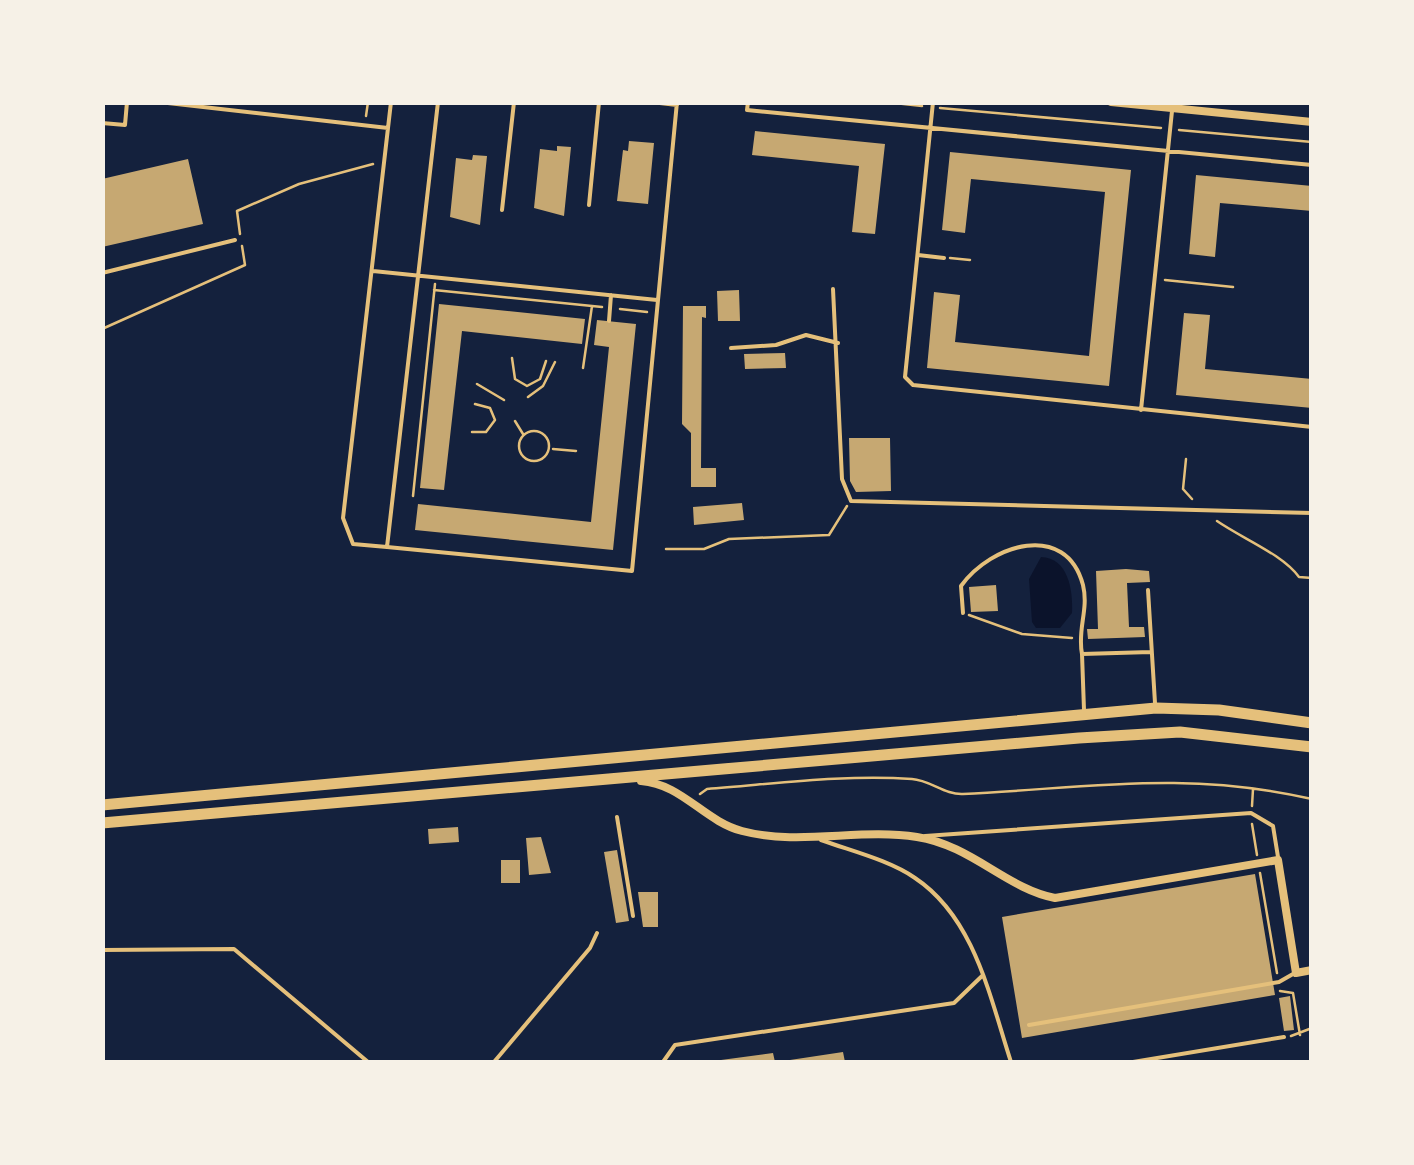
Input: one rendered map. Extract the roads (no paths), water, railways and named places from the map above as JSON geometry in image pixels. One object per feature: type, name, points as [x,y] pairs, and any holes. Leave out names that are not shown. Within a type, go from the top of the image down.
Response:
[{"type":"main road","points":[[102,805],[1156,708],[1219,710],[1312,723]]},
{"type":"main road","points":[[102,823],[1180,732],[1312,747]]},
{"type":"street","points":[[1111,102],[1187,106],[1312,122]]},
{"type":"street","points":[[596,780],[660,783],[740,830],[812,836],[915,836],[976,856],[1038,895],[1055,898],[1278,860],[1296,973],[1312,970]]},
{"type":"lane","points":[[102,122],[125,125],[127,102]]},
{"type":"lane","points":[[160,102],[388,128]]},
{"type":"lane","points":[[391,102],[343,518],[354,544],[632,571],[677,104],[652,102]]},
{"type":"lane","points":[[387,547],[438,102]]},
{"type":"lane","points":[[502,210],[514,102]]},
{"type":"lane","points":[[589,205],[600,102]]},
{"type":"lane","points":[[748,102],[747,110],[1312,165]]},
{"type":"lane","points":[[933,105],[905,377],[913,386],[1312,427]]},
{"type":"lane","points":[[1141,410],[1172,108]]},
{"type":"lane","points":[[102,272],[235,240]]},
{"type":"lane","points":[[918,255],[944,258]]},
{"type":"lane","points":[[373,271],[659,300]]},
{"type":"lane","points":[[833,290],[842,479],[851,501],[1312,513]]},
{"type":"lane","points":[[608,321],[611,295]]},
{"type":"lane","points":[[731,348],[776,345],[806,335],[838,343]]},
{"type":"lane","points":[[963,613],[961,586],[988,561],[1025,544],[1058,547],[1074,563],[1087,609],[1079,638],[1084,714]]},
{"type":"lane","points":[[1148,590],[1156,708]]},
{"type":"lane","points":[[1082,654],[1150,652]]},
{"type":"lane","points":[[915,836],[1251,813],[1274,826],[1278,860]]},
{"type":"lane","points":[[617,817],[634,916]]},
{"type":"lane","points":[[812,836],[912,875],[932,890],[971,944],[1011,1062]]},
{"type":"lane","points":[[494,1062],[590,948],[597,932]]},
{"type":"lane","points":[[102,950],[234,950],[368,1062]]},
{"type":"lane","points":[[1029,1025],[1279,982],[1296,973]]},
{"type":"lane","points":[[662,1062],[675,1045],[954,1004],[982,976]]},
{"type":"lane","points":[[1133,1062],[1183,1059],[1284,1038]]},
{"type":"water","points":[[1041,557],[1057,563],[1070,585],[1072,613],[1060,628],[1036,628],[1032,622],[1029,579]]}]
